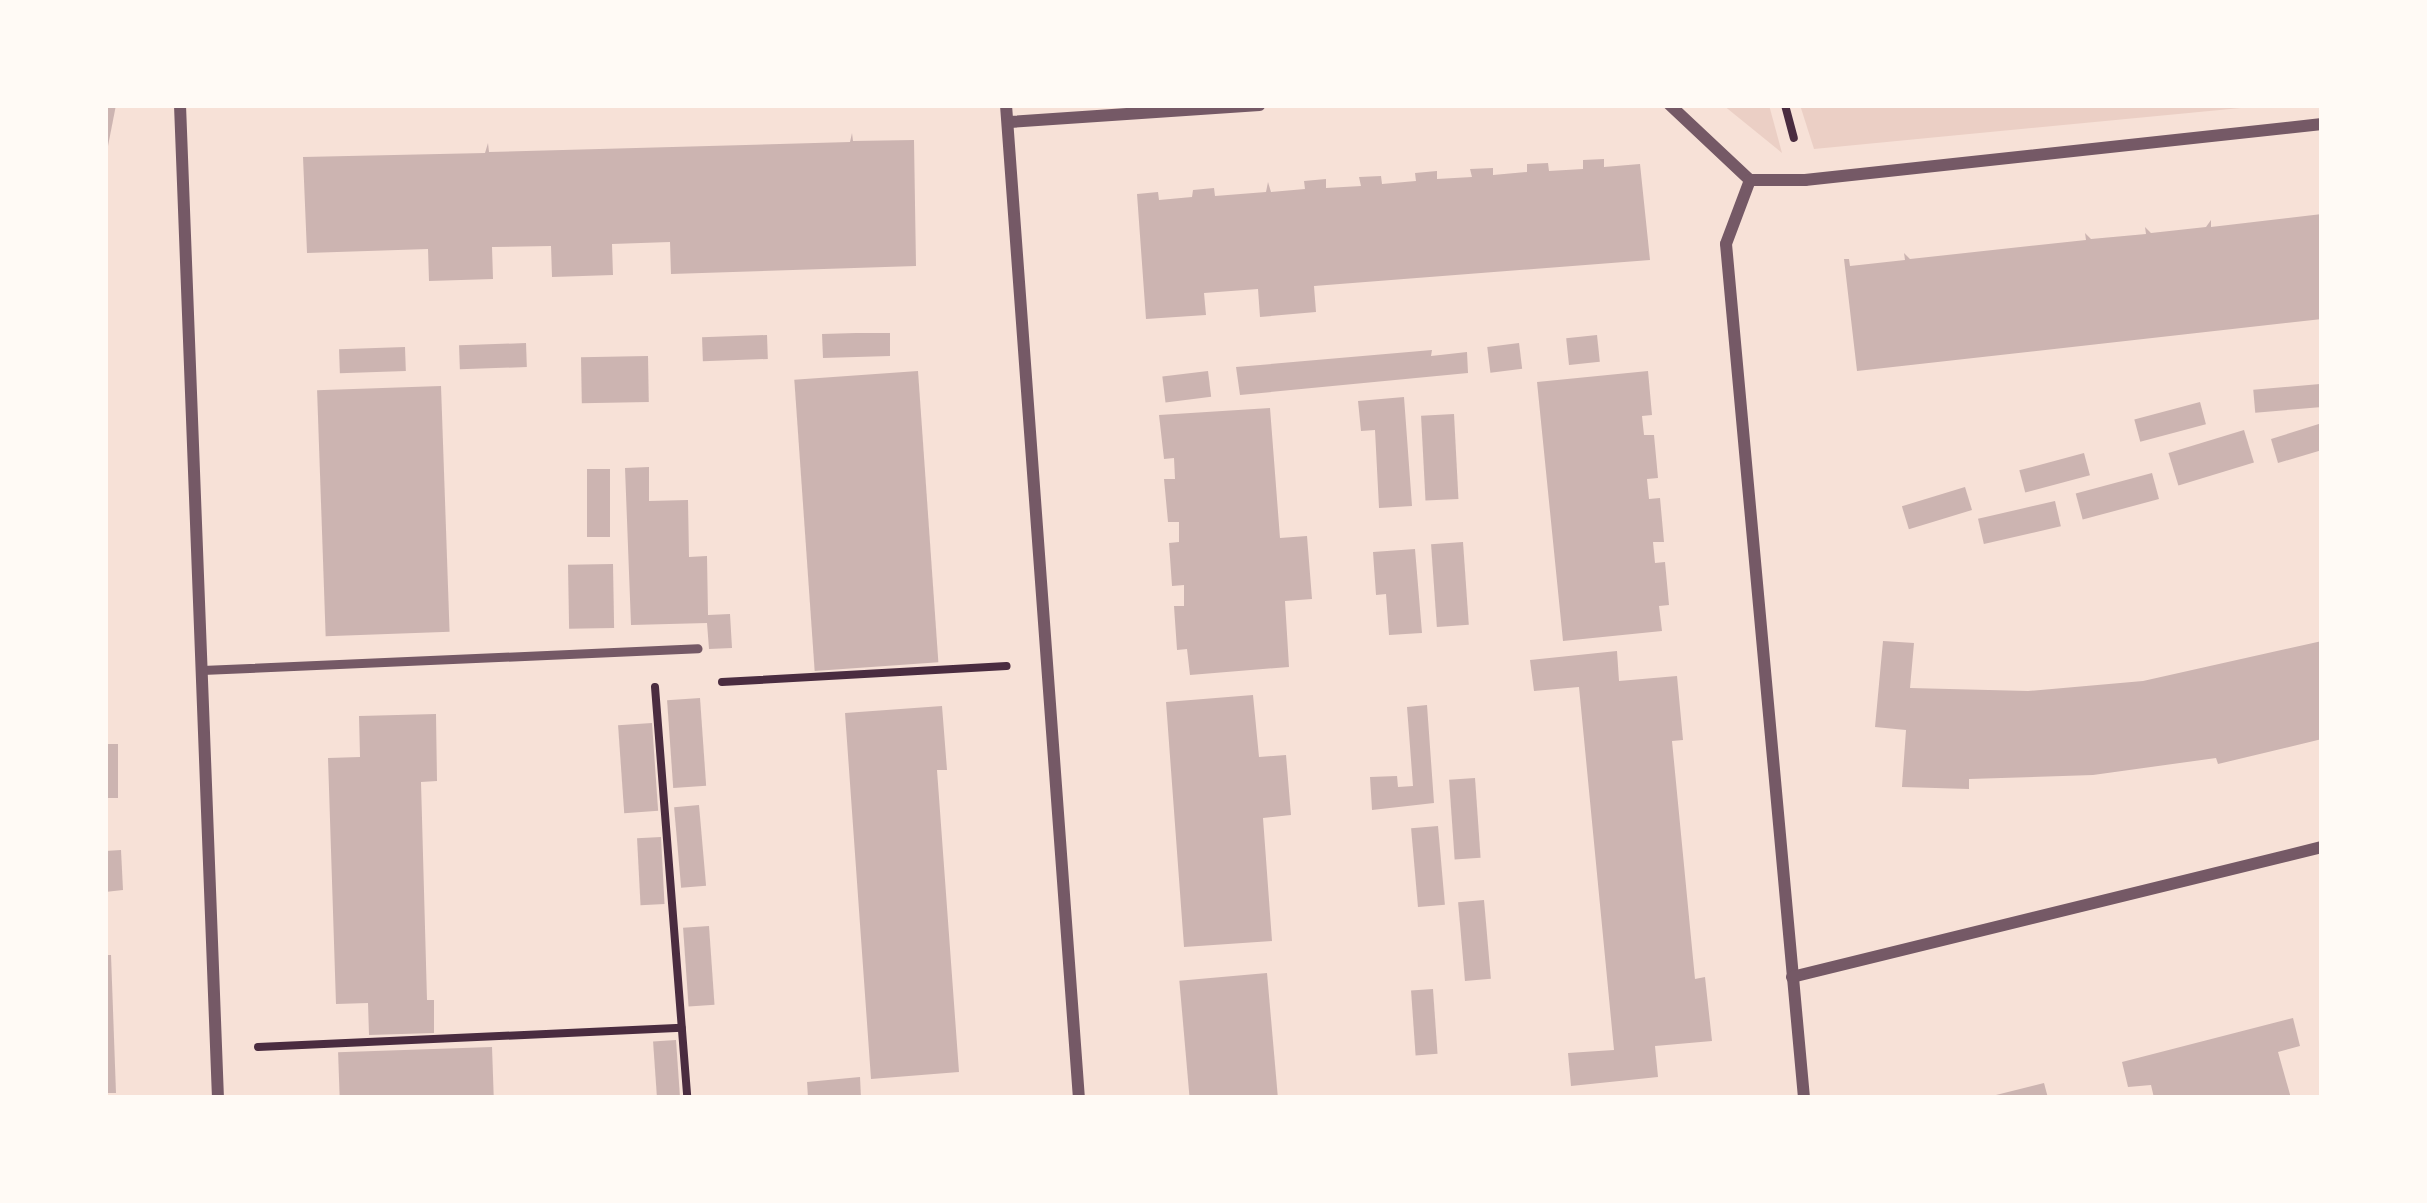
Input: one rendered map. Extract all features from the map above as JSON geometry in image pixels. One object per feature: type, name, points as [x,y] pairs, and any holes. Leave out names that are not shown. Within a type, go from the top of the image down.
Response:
[{"type":"street","points":[[180,105],[218,1098]]},
{"type":"street","points":[[1006,105],[1079,1098]]},
{"type":"street","points":[[1010,122],[1259,105]]},
{"type":"street","points":[[1670,105],[1750,180],[1805,180],[2322,124]]},
{"type":"street","points":[[1750,180],[1726,244],[1804,1098]]},
{"type":"street","points":[[1792,977],[2322,847]]},
{"type":"lane","points":[[202,670],[698,648]]},
{"type":"path","points":[[652,651],[687,1098]]},
{"type":"path","points":[[701,683],[1048,664]]},
{"type":"path","points":[[655,685],[678,684]]},
{"type":"path","points":[[216,1049],[682,1028]]},
{"type":"shaded area","points":[[1723,105],[1769,105],[1782,153]]},
{"type":"shaded area","points":[[1800,105],[2272,105],[1814,149]]},
{"type":"building","points":[[105,105],[116,105],[107,151],[105,150]]},
{"type":"building","points":[[852,133],[853,141],[914,140],[916,266],[671,274],[670,242],[612,244],[613,275],[552,277],[551,246],[492,247],[493,279],[429,281],[428,249],[307,253],[303,157],[485,153],[488,143],[489,152],[850,142]]},
{"type":"building","points":[[1604,159],[1604,167],[1640,164],[1650,260],[1314,286],[1316,312],[1260,317],[1258,289],[1204,293],[1206,315],[1146,319],[1137,194],[1158,192],[1159,200],[1192,197],[1193,190],[1214,188],[1215,196],[1266,192],[1268,182],[1271,192],[1305,189],[1304,181],[1326,179],[1326,188],[1361,186],[1359,177],[1381,176],[1382,184],[1416,181],[1415,173],[1437,171],[1437,179],[1472,177],[1470,169],[1493,168],[1493,175],[1527,172],[1527,164],[1548,163],[1549,171],[1583,169],[1583,160]]},
{"type":"building","points":[[2322,214],[2322,319],[1857,371],[1844,259],[1849,259],[1850,266],[1905,260],[1904,253],[1910,259],[2086,240],[2085,233],[2091,239],[2146,234],[2145,227],[2151,233],[2206,227],[2211,220],[2211,227]]},
{"type":"building","points":[[890,333],[890,356],[823,358],[822,334]]},
{"type":"building","points":[[767,335],[768,359],[703,361],[702,337]]},
{"type":"building","points":[[1597,335],[1600,362],[1569,365],[1566,338]]},
{"type":"building","points":[[526,343],[527,367],[460,369],[459,345]]},
{"type":"building","points":[[1519,343],[1522,369],[1490,373],[1487,347]]},
{"type":"building","points":[[405,347],[406,371],[340,373],[339,349]]},
{"type":"building","points":[[1432,350],[1431,356],[1467,352],[1468,373],[1240,395],[1236,367]]},
{"type":"building","points":[[648,356],[649,402],[582,403],[581,357]]},
{"type":"building","points":[[918,371],[938,662],[815,671],[794,380]]},
{"type":"building","points":[[1208,371],[1211,397],[1166,402],[1162,377]]},
{"type":"building","points":[[1648,371],[1652,415],[1642,416],[1644,435],[1654,435],[1658,478],[1647,479],[1649,499],[1660,498],[1664,542],[1653,542],[1655,563],[1665,562],[1669,605],[1659,606],[1662,631],[1563,641],[1537,382]]},
{"type":"building","points":[[2320,384],[2322,407],[2255,413],[2253,390]]},
{"type":"building","points":[[441,386],[450,632],[326,636],[317,390]]},
{"type":"building","points":[[1404,397],[1412,506],[1379,508],[1375,430],[1361,431],[1358,401]]},
{"type":"building","points":[[2200,402],[2206,424],[2140,442],[2134,420]]},
{"type":"building","points":[[1270,408],[1280,538],[1307,536],[1312,599],[1285,601],[1289,667],[1190,675],[1187,649],[1177,650],[1174,606],[1184,606],[1184,585],[1172,586],[1169,543],[1179,542],[1179,522],[1168,522],[1164,479],[1175,479],[1174,458],[1164,459],[1159,415]]},
{"type":"building","points":[[1454,414],[1458,499],[1425,501],[1421,416]]},
{"type":"building","points":[[2322,423],[2322,450],[2278,463],[2271,439]]},
{"type":"building","points":[[2244,430],[2254,463],[2178,486],[2168,453]]},
{"type":"building","points":[[2084,453],[2090,475],[2025,493],[2019,470]]},
{"type":"building","points":[[649,467],[649,501],[688,500],[689,557],[707,556],[708,615],[730,614],[732,648],[709,649],[707,623],[631,625],[625,468]]},
{"type":"building","points":[[587,469],[610,469],[610,537],[587,537]]},
{"type":"building","points":[[2152,473],[2159,499],[2083,520],[2076,493]]},
{"type":"building","points":[[1965,487],[1972,510],[1909,529],[1902,506]]},
{"type":"building","points":[[2055,501],[2061,526],[1984,544],[1978,519]]},
{"type":"building","points":[[1463,542],[1469,625],[1437,627],[1431,544]]},
{"type":"building","points":[[1415,549],[1422,633],[1389,635],[1386,594],[1376,595],[1373,552]]},
{"type":"building","points":[[613,564],[614,628],[569,629],[568,565]]},
{"type":"building","points":[[1883,641],[1914,643],[1910,688],[2028,691],[2143,681],[2322,641],[2322,739],[2218,764],[2216,758],[2093,775],[1969,779],[1969,789],[1902,787],[1906,730],[1875,727]]},
{"type":"building","points":[[1617,651],[1619,681],[1677,676],[1683,740],[1672,741],[1695,979],[1705,977],[1712,1041],[1655,1046],[1658,1077],[1571,1086],[1568,1053],[1614,1050],[1579,687],[1534,691],[1530,660]]},
{"type":"building","points":[[1253,695],[1259,757],[1286,755],[1291,815],[1263,818],[1272,941],[1184,947],[1166,702]]},
{"type":"building","points":[[700,698],[706,786],[673,788],[667,700]]},
{"type":"building","points":[[1427,705],[1434,803],[1372,810],[1370,777],[1397,776],[1398,787],[1413,786],[1407,707]]},
{"type":"building","points":[[942,706],[947,770],[937,770],[959,1072],[871,1079],[845,713]]},
{"type":"building","points":[[436,714],[437,781],[421,782],[427,1000],[434,1000],[434,1033],[369,1035],[368,1003],[336,1004],[328,758],[360,757],[359,716]]},
{"type":"building","points":[[652,723],[658,811],[624,813],[618,725]]},
{"type":"building","points":[[105,744],[118,744],[118,798],[105,798]]},
{"type":"building","points":[[1475,778],[1481,858],[1455,860],[1449,780]]},
{"type":"building","points":[[699,805],[706,886],[681,888],[674,807]]},
{"type":"building","points":[[1438,826],[1445,905],[1418,907],[1411,828]]},
{"type":"building","points":[[661,837],[665,904],[641,905],[637,838]]},
{"type":"building","points":[[121,850],[123,890],[105,892],[105,851]]},
{"type":"building","points":[[1484,900],[1491,979],[1465,981],[1458,902]]},
{"type":"building","points":[[709,926],[715,1005],[689,1007],[683,928]]},
{"type":"building","points":[[105,955],[111,955],[116,1093],[105,1093]]},
{"type":"building","points":[[1267,973],[1278,1098],[1190,1098],[1179,981]]},
{"type":"building","points":[[1433,989],[1438,1054],[1416,1055],[1411,991]]},
{"type":"building","points":[[2293,1018],[2300,1046],[2278,1052],[2291,1098],[2154,1098],[2151,1085],[2128,1087],[2122,1062]]},
{"type":"building","points":[[676,1040],[680,1098],[657,1098],[653,1042]]},
{"type":"building","points":[[492,1047],[494,1098],[340,1098],[338,1052]]},
{"type":"building","points":[[860,1077],[861,1098],[808,1098],[807,1082]]},
{"type":"building","points":[[2044,1083],[2048,1098],[1992,1098],[1992,1096]]}]
